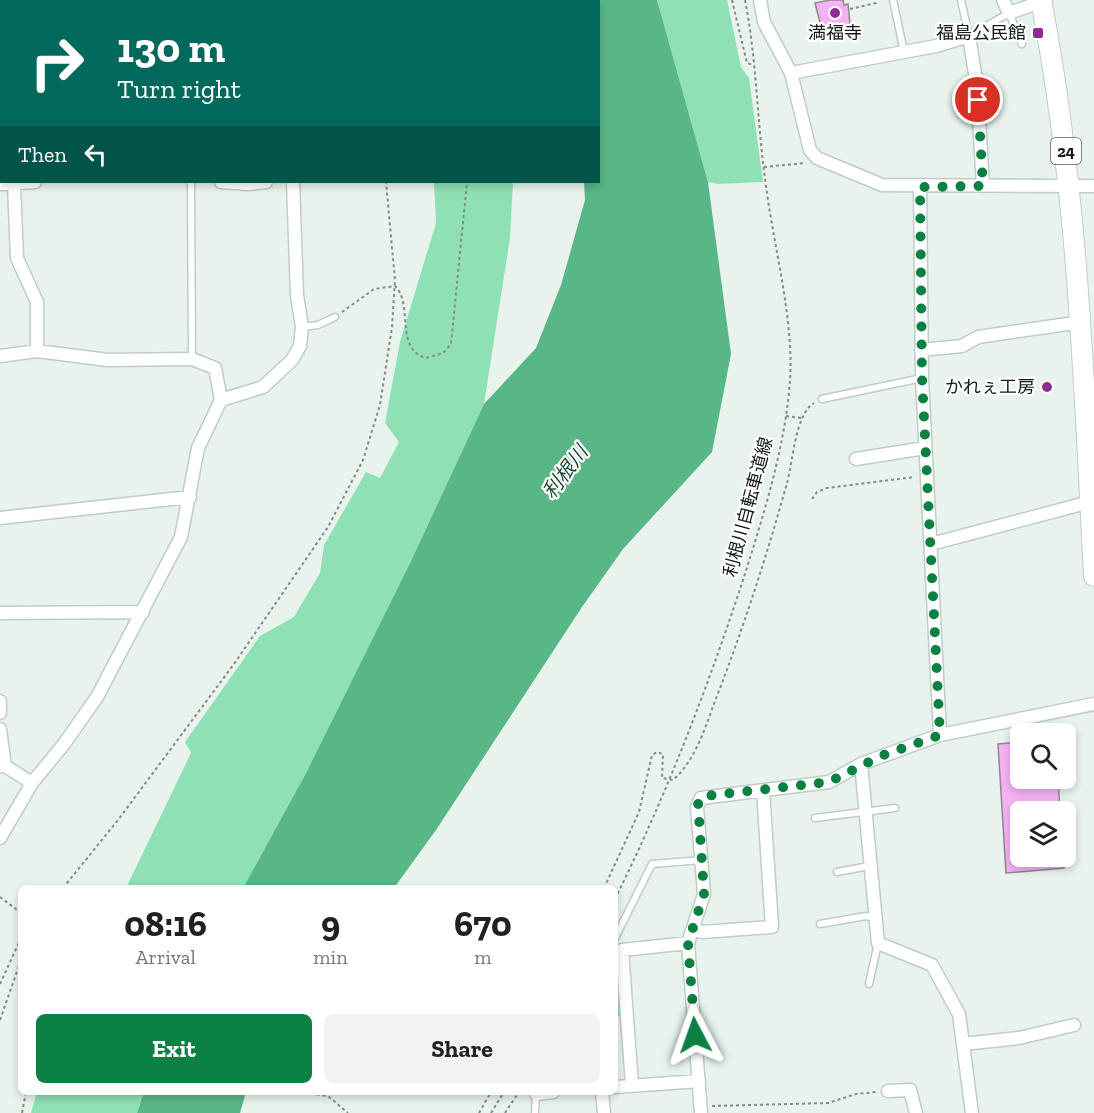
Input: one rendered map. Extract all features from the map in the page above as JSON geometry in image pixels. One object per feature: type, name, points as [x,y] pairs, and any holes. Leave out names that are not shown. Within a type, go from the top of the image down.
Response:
[{"type":"main road","name":"24","points":[[1043,1],[1059,98],[1085,309],[1094,576]]},
{"type":"street","points":[[760,0],[764,22],[791,73],[810,150],[817,158],[874,184],[920,187],[1094,186]]},
{"type":"street","points":[[1003,0],[1009,13],[1043,1]]},
{"type":"street","points":[[791,73],[936,46],[969,36],[977,86],[983,186]]},
{"type":"street","points":[[0,184],[24,183]]},
{"type":"street","points":[[234,183],[257,183]]},
{"type":"street","points":[[221,400],[263,387],[296,355],[302,327],[297,295],[293,183]]},
{"type":"street","points":[[14,184],[17,258],[37,302],[37,351]]},
{"type":"street","points":[[920,187],[922,378],[940,735]]},
{"type":"street","points":[[921,350],[962,346],[978,337],[1085,309]]},
{"type":"street","points":[[0,356],[37,351],[108,360],[192,358],[215,368],[221,400],[198,448],[181,537],[97,697],[64,744],[32,783],[0,837]]},
{"type":"street","points":[[856,459],[925,448]]},
{"type":"street","points":[[0,518],[190,497]]},
{"type":"street","points":[[931,544],[1090,502]]},
{"type":"street","points":[[0,614],[143,612]]},
{"type":"street","points":[[0,701],[0,713]]},
{"type":"street","points":[[701,1110],[688,943],[704,894],[697,807],[701,798],[829,782],[861,764],[940,735],[1094,704]]},
{"type":"street","points":[[0,729],[3,766],[32,783]]},
{"type":"street","points":[[861,764],[878,943],[932,965],[959,1014],[972,1113]]},
{"type":"street","points":[[693,929],[702,932],[772,927],[763,790]]},
{"type":"street","points":[[632,1085],[619,948],[688,943]]},
{"type":"street","points":[[963,1044],[1019,1038],[1074,1025]]},
{"type":"street","points":[[618,1087],[699,1081]]},
{"type":"street","points":[[888,1091],[910,1089],[916,1113]]},
{"type":"street","points":[[602,1095],[604,1113]]},
{"type":"lane","points":[[893,0],[903,51]]},
{"type":"lane","points":[[961,0],[969,36],[1009,13],[1022,44]]},
{"type":"lane","points":[[191,183],[192,358]]},
{"type":"lane","points":[[302,327],[318,325],[335,317]]},
{"type":"lane","points":[[822,399],[922,378]]},
{"type":"lane","points":[[815,818],[895,808]]},
{"type":"lane","points":[[618,932],[652,864],[702,860]]},
{"type":"lane","points":[[837,872],[870,866]]},
{"type":"lane","points":[[820,924],[866,916],[875,918]]},
{"type":"lane","points":[[869,984],[878,943]]},
{"type":"lane","points":[[535,1113],[533,1100],[536,1095]]},
{"type":"path","name":"利根川自転車道線","points":[[618,893],[641,847],[728,625],[772,482],[786,416],[791,362],[790,336],[764,167],[753,65],[747,63],[732,0]]},
{"type":"path","points":[[745,0],[753,65]]},
{"type":"path","points":[[850,9],[876,3],[877,0]]},
{"type":"path","points":[[764,167],[805,163],[817,158]]},
{"type":"path","points":[[65,885],[176,744],[328,527],[371,438],[380,405],[392,327],[395,286],[386,183]]},
{"type":"path","points":[[395,286],[402,298],[408,338],[413,351],[426,358],[443,353],[451,344],[467,183]]},
{"type":"path","points":[[335,317],[374,289],[395,286]]},
{"type":"path","points":[[605,885],[639,812],[652,754],[657,752],[663,754],[661,773],[663,778],[668,780],[673,780],[684,770],[692,756],[743,627],[786,484],[801,418],[809,406],[822,399]]},
{"type":"path","points":[[786,416],[801,418]]},
{"type":"path","points":[[812,499],[817,492],[827,488],[926,476]]},
{"type":"path","points":[[0,897],[18,911]]},
{"type":"path","points":[[0,984],[18,945]]},
{"type":"path","points":[[0,1020],[18,969]]},
{"type":"path","points":[[701,1110],[828,1103],[856,1094],[888,1091]]},
{"type":"path","points":[[22,1113],[25,1095]]},
{"type":"path","points":[[321,1095],[328,1096],[348,1113]]},
{"type":"path","points":[[479,1113],[488,1095]]},
{"type":"path","points":[[491,1113],[502,1095]]},
{"type":"path","points":[[505,1113],[517,1095]]},
{"type":"shaded area","points":[[657,0],[727,0],[741,67],[749,78],[763,182],[718,184],[708,182]]},
{"type":"shaded area","points":[[434,183],[513,183],[510,238],[484,404],[411,561],[305,775],[245,885],[127,885],[191,753],[185,742],[260,636],[294,617],[320,573],[324,545],[366,472],[380,478],[399,442],[385,423],[400,342],[436,223]]},
{"type":"shaded area","points":[[618,989],[620,1016],[618,1016]]},
{"type":"shaded area","points":[[36,1095],[143,1095],[137,1113],[31,1113]]},
{"type":"water","name":"利根川","points":[[600,0],[657,0],[708,182],[731,354],[712,452],[623,549],[582,607],[436,830],[396,885],[245,885],[305,775],[411,561],[484,404],[536,348],[561,285],[585,200],[584,183],[600,183]]},
{"type":"water","points":[[143,1095],[245,1095],[240,1113],[137,1113]]},
{"type":"building","points":[[843,0],[844,5],[848,4],[850,24],[822,30],[815,3]]},
{"type":"building","points":[[1010,743],[1010,789],[1059,789],[1059,801],[1010,801],[1010,867],[1064,868],[1006,873],[998,744]]},
{"type":"place","name":"満福寺","points":[[835,13]]},
{"type":"place","name":"福島公民館","points":[[1038,33]]},
{"type":"place","name":"かれぇ工房","points":[[1047,387]]},
{"type":"route","points":[[695,1035],[688,943],[704,894],[698,801],[706,796],[829,782],[861,764],[940,735],[922,378],[920,187],[983,186],[978,100]]}]
